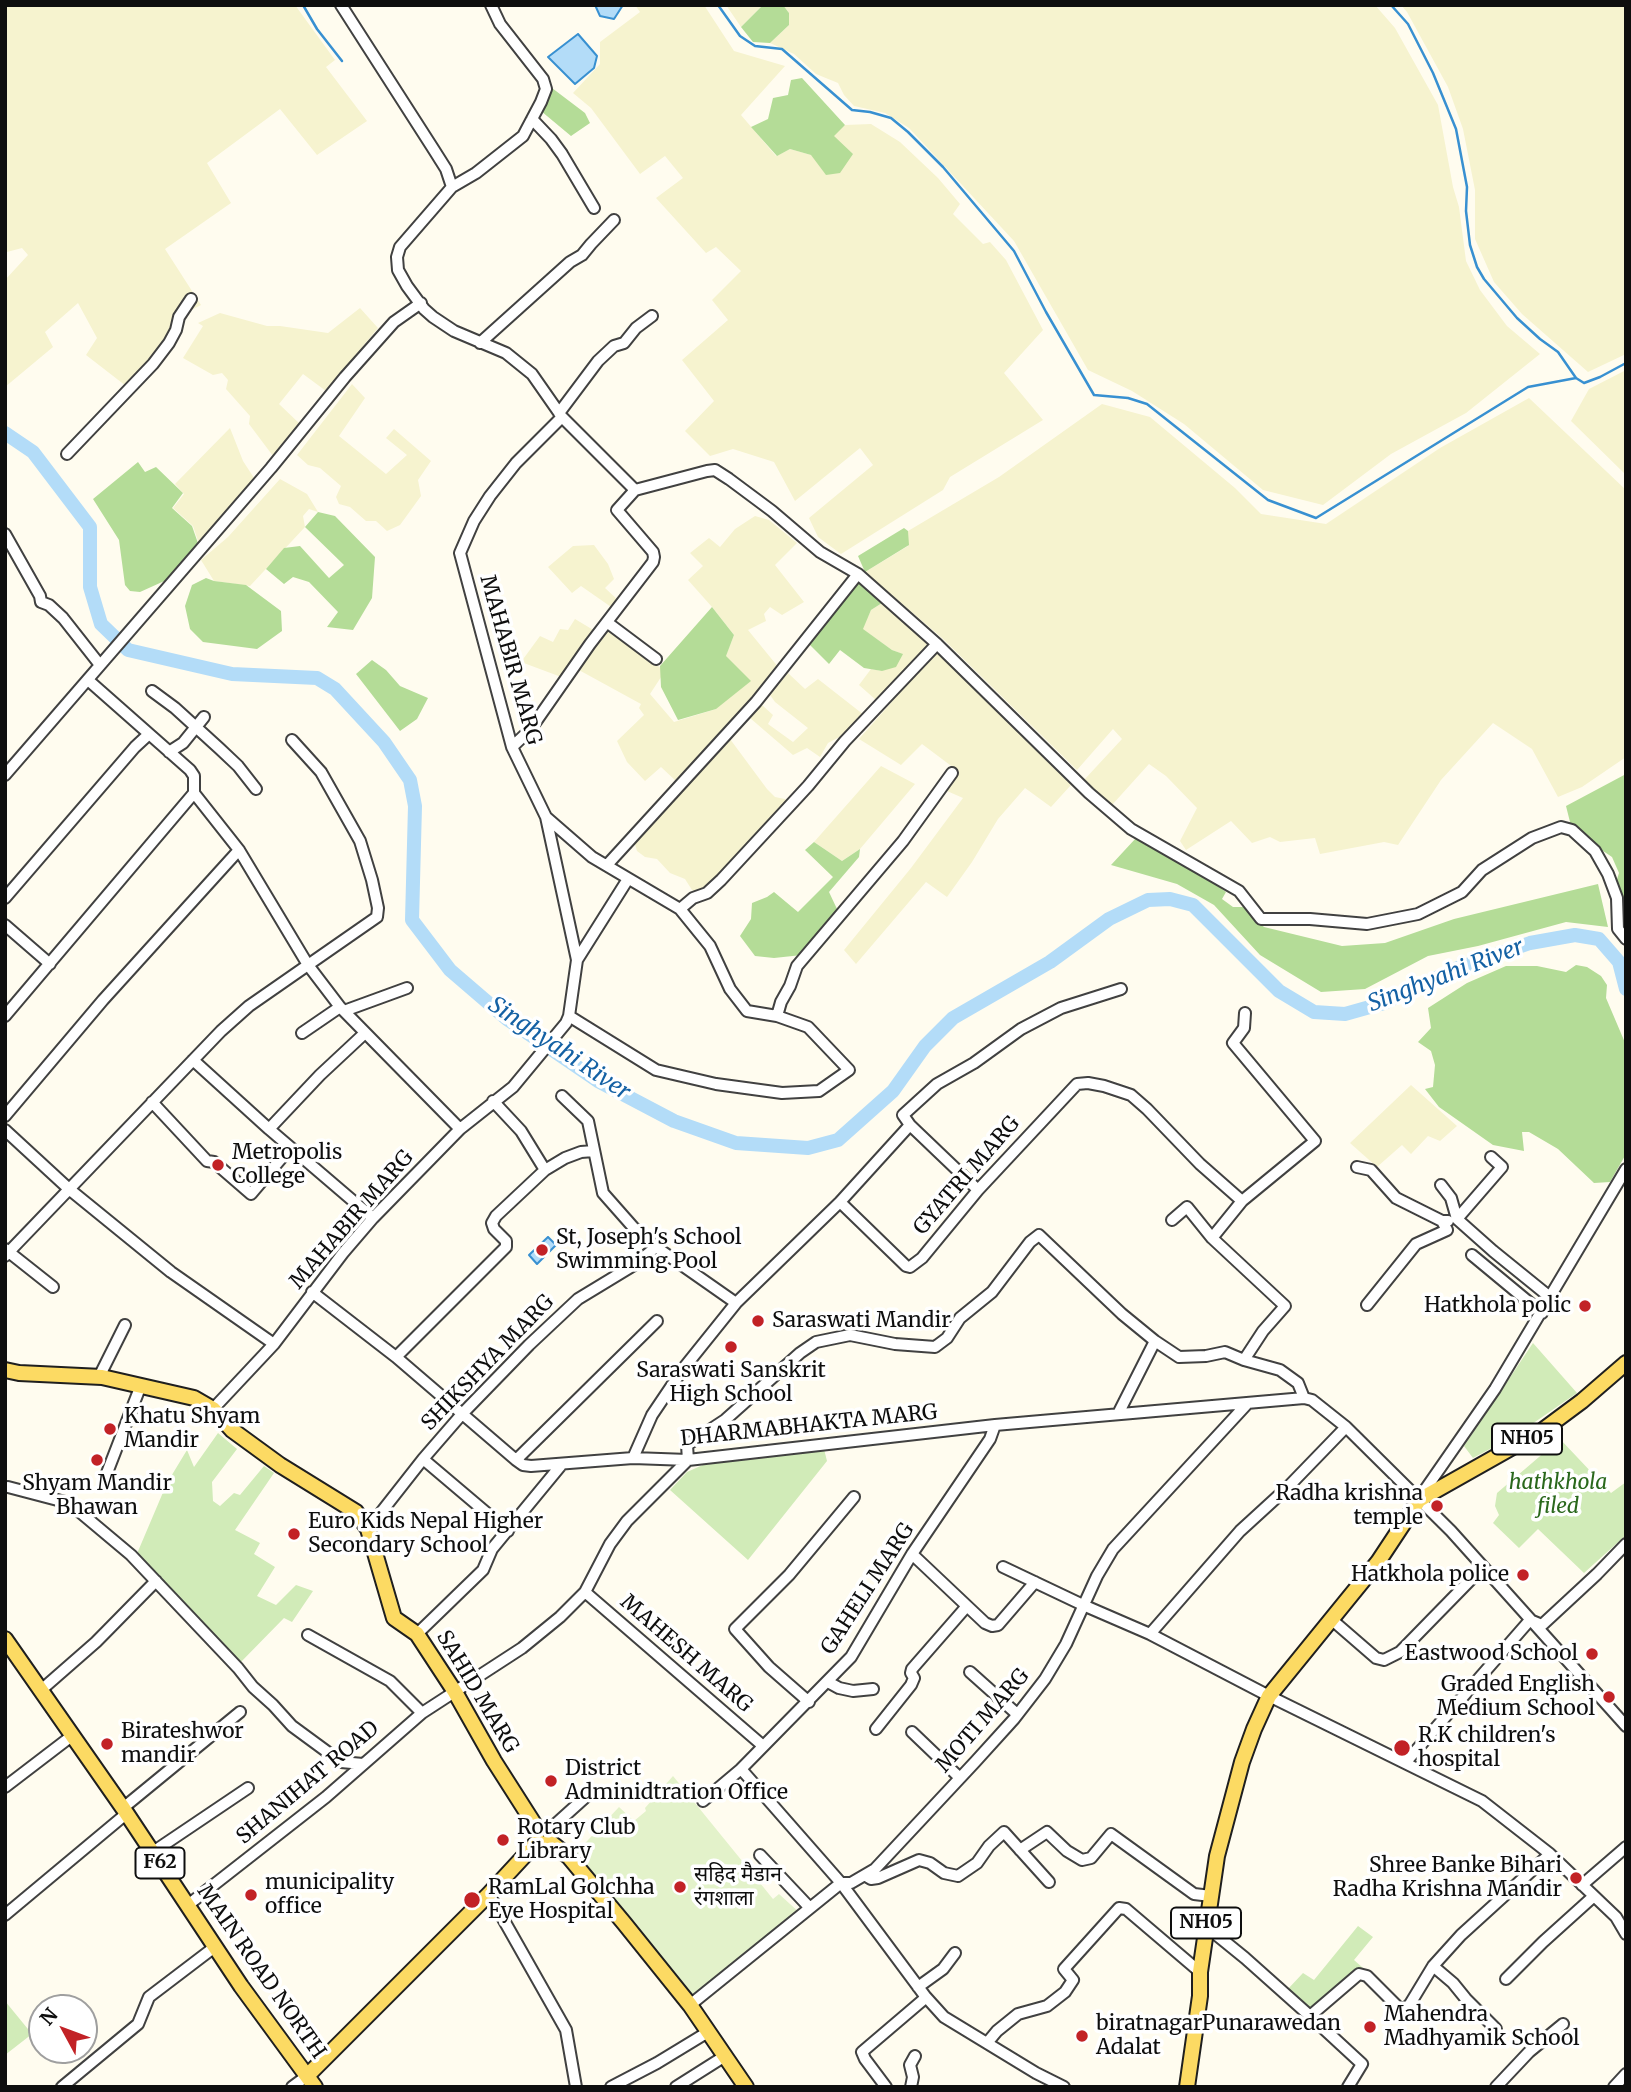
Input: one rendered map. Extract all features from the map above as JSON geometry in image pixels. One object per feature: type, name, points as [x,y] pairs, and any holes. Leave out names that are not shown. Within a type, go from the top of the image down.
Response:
[{"type":"main road","name":"NH05","points":[[1187,2087],[1217,1856],[1242,1762],[1269,1696],[1378,1562],[1419,1500],[1543,1430],[1583,1401],[1626,1363]]},
{"type":"main road","name":"SAHID MARG","points":[[5,1370],[99,1377],[194,1398],[213,1409],[232,1430],[279,1465],[356,1512],[368,1529],[394,1618],[417,1634],[455,1692],[494,1761],[544,1835],[569,1857],[690,2005],[746,2087]]},
{"type":"main road","name":"MAIN ROAD NORTH","points":[[5,1639],[153,1852],[241,1986],[311,2081]]},
{"type":"main road","points":[[311,2081],[544,1835]]},
{"type":"street","points":[[341,5],[446,169],[452,187]]},
{"type":"street","points":[[491,5],[500,24],[543,79],[546,89],[523,136],[476,173],[452,187],[400,247],[397,257],[398,270],[424,309],[443,324],[506,354],[532,374],[560,415],[635,490]]},
{"type":"street","points":[[532,119],[562,154],[594,208]]},
{"type":"street","points":[[480,343],[570,262],[582,255],[614,220]]},
{"type":"street","points":[[67,454],[153,364],[169,343],[176,330],[178,317],[191,299]]},
{"type":"street","points":[[5,775],[271,468],[345,377],[394,322],[421,303]]},
{"type":"street","name":"MAHABIR MARG","points":[[213,1409],[274,1344],[312,1292],[373,1218],[460,1129],[513,1087],[567,1020],[577,960],[546,817],[512,747],[460,553],[474,521],[490,496],[560,415],[598,361],[614,346],[624,343],[636,328],[652,316]]},
{"type":"street","points":[[512,747],[530,730],[590,644],[653,562],[653,552],[617,510],[635,490],[715,470],[772,511],[820,552],[858,574],[937,644],[1089,793],[1131,829],[1239,891],[1261,919],[1310,919],[1367,924],[1418,914],[1462,892],[1482,870],[1532,838],[1561,827],[1572,830],[1595,851],[1617,898],[1618,929],[1626,939]]},
{"type":"street","points":[[5,534],[41,602],[49,605],[62,618],[102,663]]},
{"type":"street","points":[[607,865],[756,702],[858,574]]},
{"type":"street","points":[[608,623],[656,659]]},
{"type":"street","points":[[680,909],[693,898],[707,894],[721,880],[808,786],[845,741],[937,644]]},
{"type":"street","points":[[88,680],[194,776],[194,793],[239,850],[308,964],[342,1009],[460,1129]]},
{"type":"street","points":[[152,691],[175,708],[238,766],[257,789]]},
{"type":"street","points":[[169,752],[183,743],[204,717]]},
{"type":"street","points":[[5,898],[149,734]]},
{"type":"street","points":[[52,1287],[6,1252],[249,1006],[377,917],[378,908],[368,862],[360,841],[321,772],[292,740]]},
{"type":"street","points":[[777,1016],[797,966],[903,841],[952,773]]},
{"type":"street","points":[[5,1016],[194,793]]},
{"type":"street","points":[[546,817],[592,857],[680,909],[710,946],[730,989],[747,1011],[777,1016],[808,1027],[849,1070],[819,1091],[782,1093],[716,1084],[656,1070],[567,1020]]},
{"type":"street","points":[[5,1116],[103,1000],[239,850]]},
{"type":"street","points":[[577,960],[628,879]]},
{"type":"street","points":[[5,925],[50,964]]},
{"type":"street","points":[[302,1033],[342,1009],[407,988]]},
{"type":"street","points":[[978,1190],[910,1125],[903,1115],[937,1084],[974,1063],[1021,1029],[1061,1008],[1121,989]]},
{"type":"street","points":[[1212,1238],[1242,1201],[1315,1141],[1233,1043],[1244,1028],[1245,1013]]},
{"type":"street","points":[[269,1129],[320,1075],[365,1033]]},
{"type":"street","points":[[193,1060],[290,1148],[373,1218]]},
{"type":"street","name":"GYATRI MARG","points":[[840,1202],[910,1267],[922,1258],[978,1190],[1077,1084],[1104,1086],[1131,1095],[1200,1164],[1242,1201]]},
{"type":"street","points":[[562,1096],[588,1121],[603,1193],[633,1227],[656,1247],[737,1303]]},
{"type":"street","points":[[493,1101],[521,1131],[545,1170]]},
{"type":"street","points":[[152,1102],[207,1161],[214,1162],[251,1194],[290,1148]]},
{"type":"street","points":[[633,1458],[652,1415],[683,1369],[737,1303],[840,1202],[910,1125]]},
{"type":"street","points":[[5,1130],[69,1189],[170,1272],[274,1344]]},
{"type":"street","points":[[396,1357],[506,1247],[506,1241],[494,1229],[492,1223],[496,1216],[545,1170],[573,1154],[594,1151]]},
{"type":"street","points":[[1367,1305],[1416,1244],[1457,1219],[1502,1167],[1491,1157]]},
{"type":"street","points":[[1357,1167],[1371,1170],[1396,1198],[1445,1225]]},
{"type":"street","points":[[1419,1500],[1496,1389],[1626,1168]]},
{"type":"street","points":[[1441,1185],[1451,1198],[1457,1219],[1551,1298]]},
{"type":"street","points":[[1172,1220],[1187,1207],[1212,1238],[1285,1306],[1244,1360]]},
{"type":"street","name":"SHANIHAT ROAD","points":[[188,1905],[298,1819],[422,1713],[522,1648],[560,1617],[585,1592],[610,1544],[627,1521],[688,1460],[687,1445],[725,1420],[816,1342],[849,1335],[895,1344],[935,1347],[947,1338],[960,1318],[992,1292],[1030,1242],[1040,1234],[1122,1314],[1155,1341]]},
{"type":"street","name":"SHIKSHYA MARG","points":[[368,1529],[462,1414],[529,1345],[578,1298],[634,1265],[656,1247]]},
{"type":"street","points":[[1472,1255],[1542,1313]]},
{"type":"street","points":[[312,1292],[396,1357],[516,1460],[657,1321]]},
{"type":"street","points":[[99,1377],[125,1325]]},
{"type":"street","points":[[1118,1414],[1155,1341],[1179,1357],[1225,1352],[1280,1370],[1298,1383],[1304,1398],[1320,1404],[1346,1427],[1451,1531],[1530,1620],[1623,1717]]},
{"type":"street","points":[[105,1478],[141,1385]]},
{"type":"street","name":"DHARMABHAKTA MARG","points":[[516,1460],[531,1466],[633,1458],[688,1460],[995,1425],[1304,1398]]},
{"type":"street","name":"MOTI MARG","points":[[866,1876],[1017,1714],[1045,1679],[1066,1644],[1097,1576],[1113,1549],[1246,1405]]},
{"type":"street","name":"GAHELI MARG","points":[[703,1801],[741,1769],[852,1657],[912,1554],[990,1439],[995,1425]]},
{"type":"street","points":[[1150,1634],[1240,1531],[1287,1488],[1346,1427]]},
{"type":"street","points":[[423,1459],[508,1531]]},
{"type":"street","points":[[417,1634],[483,1570],[492,1549],[562,1464]]},
{"type":"street","points":[[8,1487],[69,1503],[131,1555],[292,1726],[341,1762],[363,1764]]},
{"type":"street","points":[[808,1702],[769,1667],[735,1629],[789,1575],[854,1497]]},
{"type":"street","points":[[1530,1620],[1542,1625],[1626,1544]]},
{"type":"street","points":[[912,1554],[985,1623],[992,1626],[998,1625],[1034,1582]]},
{"type":"street","points":[[1003,1567],[1150,1634],[1482,1801],[1550,1854],[1616,1917],[1626,1934]]},
{"type":"street","points":[[1331,1619],[1376,1658],[1384,1660],[1400,1652],[1483,1567]]},
{"type":"street","points":[[40,1691],[96,1642],[156,1581]]},
{"type":"street","name":"MAHESH MARG","points":[[585,1592],[762,1745]]},
{"type":"street","points":[[876,1729],[911,1685],[914,1678],[912,1669],[967,1606]]},
{"type":"street","points":[[1405,1763],[1530,1620]]},
{"type":"street","points":[[308,1635],[390,1681],[422,1713]]},
{"type":"street","points":[[970,1672],[1017,1714]]},
{"type":"street","points":[[828,1682],[853,1691],[873,1689]]},
{"type":"street","points":[[5,1915],[240,1712]]},
{"type":"street","points":[[912,1732],[960,1777]]},
{"type":"street","points":[[5,1787],[73,1735]]},
{"type":"street","points":[[741,1769],[841,1882],[922,1992],[944,2017],[1064,2087]]},
{"type":"street","points":[[153,1852],[248,1788]]},
{"type":"street","points":[[544,1835],[590,1793]]},
{"type":"street","points":[[690,2005],[841,1882],[851,1883],[866,1876],[878,1878],[919,1860],[930,1863],[944,1873],[958,1876],[977,1863],[989,1846],[1004,1832],[1049,1882]]},
{"type":"street","points":[[1020,1850],[1047,1832],[1067,1851],[1082,1860],[1091,1858],[1111,1834],[1194,1895],[1211,1896]]},
{"type":"street","points":[[1582,1885],[1626,1847]]},
{"type":"street","points":[[1310,2016],[1363,1974],[1398,2007],[1405,2009],[1433,1966],[1461,1935],[1550,1854]]},
{"type":"street","points":[[760,1855],[810,1908]]},
{"type":"street","points":[[489,1894],[566,2030],[576,2087]]},
{"type":"street","points":[[1506,1979],[1542,1942],[1594,1896]]},
{"type":"street","points":[[987,2043],[1018,2014],[1047,2006],[1065,1992],[1073,1980],[1064,1969],[1119,1908],[1126,1909],[1200,1972]]},
{"type":"street","points":[[1206,1928],[1245,1958],[1363,2064],[1348,2087]]},
{"type":"street","points":[[62,2087],[138,2024],[149,1997],[216,1946]]},
{"type":"street","points":[[880,2085],[863,2052],[909,2013],[922,1992],[955,1953]]},
{"type":"street","points":[[1433,1966],[1453,1983],[1496,2029]]},
{"type":"street","points":[[1496,2087],[1529,2052],[1563,2024]]},
{"type":"street","points":[[611,2087],[708,2032]]},
{"type":"street","points":[[676,2087],[724,2056]]},
{"type":"street","points":[[911,2087],[913,2077],[909,2065],[915,2056]]},
{"type":"street","points":[[1614,2087],[1626,2074]]},
{"type":"street","points":[[292,2087],[311,2081]]},
{"type":"shaded area","points":[[5,5],[295,5],[335,60],[326,67],[367,121],[317,155],[280,109],[207,163],[231,203],[165,249],[201,305],[178,317],[162,348],[126,386],[86,355],[97,338],[78,303],[45,332],[53,347],[5,387],[5,280],[28,255],[22,248],[7,252],[5,250]]},
{"type":"shaded area","points":[[635,5],[704,5],[734,51],[785,66],[741,115],[776,156],[790,149],[811,155],[845,125],[871,124],[900,142],[938,178],[960,204],[953,214],[983,244],[990,242],[1006,260],[1043,330],[1004,373],[1043,420],[950,477],[943,490],[841,554],[818,537],[809,518],[873,465],[860,448],[795,501],[774,462],[733,449],[710,456],[685,431],[714,401],[682,360],[728,320],[712,300],[741,271],[716,247],[706,253],[656,198],[683,178],[665,156],[640,174],[591,108],[573,93],[600,64],[600,42],[640,12]]},
{"type":"shaded area","points":[[726,5],[763,5],[741,27]]},
{"type":"shaded area","points":[[783,5],[1375,5],[1395,28],[1438,105],[1459,207],[1466,261],[1480,290],[1507,326],[1540,354],[1466,413],[1391,454],[1323,505],[1263,490],[1184,424],[1132,391],[1088,370],[1014,241],[909,128],[885,113],[854,106],[838,83],[816,74],[794,54],[770,43],[789,25],[789,13]]},
{"type":"shaded area","points":[[1401,5],[1626,5],[1626,354],[1588,372],[1522,314],[1494,282],[1475,239],[1475,190],[1463,129],[1448,87]]},
{"type":"shaded area","points":[[360,308],[378,328],[326,391],[303,374],[279,404],[301,425],[273,456],[249,424],[250,416],[226,389],[228,380],[222,373],[213,375],[183,358],[203,326],[198,323],[220,313],[267,326],[328,333]]},
{"type":"shaded area","points":[[1626,370],[1626,475],[1571,421],[1589,389]]},
{"type":"shaded area","points":[[352,384],[365,398],[339,436],[386,474],[407,455],[386,438],[394,429],[431,461],[418,480],[421,496],[400,525],[387,531],[376,521],[366,521],[350,507],[339,504],[336,497],[341,486],[320,468],[308,465],[297,455]]},
{"type":"shaded area","points":[[1529,398],[1626,490],[1626,757],[1582,787],[1558,797],[1532,749],[1493,723],[1441,780],[1398,845],[1384,842],[1320,854],[1315,838],[1280,842],[1270,837],[1252,843],[1231,821],[1186,850],[1180,841],[1197,808],[1166,776],[1149,764],[1112,805],[1084,780],[1122,739],[1113,729],[1077,770],[942,638],[865,572],[908,546],[908,531],[999,477],[1102,404],[1150,417],[1235,488],[1261,514],[1326,524],[1440,448]]},
{"type":"shaded area","points":[[230,428],[243,461],[258,484],[201,550],[193,526],[173,508],[184,494],[175,484]]},
{"type":"shaded area","points":[[280,479],[307,494],[318,512],[309,509],[303,516],[305,527],[250,586],[214,581],[201,560],[228,537]]},
{"type":"shaded area","points":[[755,516],[769,520],[797,543],[775,565],[804,602],[782,615],[770,607],[764,614],[766,621],[748,630],[779,668],[739,716],[677,782],[661,767],[645,781],[627,762],[617,741],[644,715],[639,708],[641,704],[577,669],[606,629],[665,671],[650,694],[674,722],[716,709],[726,655],[734,635],[688,580],[703,566],[690,553],[709,538],[720,547],[735,529]]},
{"type":"shaded area","points":[[594,545],[608,564],[614,579],[605,588],[619,601],[614,609],[581,586],[572,593],[548,567],[573,546]]},
{"type":"shaded area","points":[[882,603],[932,646],[876,700],[859,685],[871,669],[882,671],[902,654],[862,629],[871,610]]},
{"type":"shaded area","points":[[575,619],[595,631],[564,678],[521,662],[540,636],[553,642],[560,629],[568,630]]},
{"type":"shaded area","points":[[936,652],[1071,785],[1051,807],[1025,788],[998,819],[947,897],[926,882],[856,964],[844,950],[911,868],[963,798],[947,791],[958,771],[922,744],[901,765],[859,739]]},
{"type":"shaded area","points":[[788,673],[805,689],[818,679],[864,715],[849,732],[828,743],[820,757],[807,748],[793,755],[750,718],[762,705],[773,715],[768,724],[793,742],[808,728],[770,695]]},
{"type":"shaded area","points":[[730,739],[767,789],[775,797],[785,799],[788,803],[700,893],[692,890],[685,879],[670,873],[657,859],[645,857],[637,851],[634,841]]},
{"type":"shaded area","points":[[881,766],[915,784],[860,849],[842,861],[814,842]]},
{"type":"shaded area","points":[[1411,1085],[1457,1126],[1440,1141],[1428,1136],[1411,1154],[1402,1145],[1377,1167],[1350,1143]]},
{"type":"green space","points":[[763,5],[783,5],[789,13],[789,25],[770,43],[753,42],[741,27]]},
{"type":"green space","points":[[802,78],[845,125],[834,136],[853,154],[840,173],[826,175],[811,155],[790,149],[777,156],[751,127],[768,119],[773,98],[788,95],[791,80]]},
{"type":"green space","points":[[552,88],[585,113],[590,123],[571,136],[541,111]]},
{"type":"green space","points":[[138,462],[145,472],[156,467],[183,493],[172,508],[192,526],[200,549],[171,578],[140,592],[130,591],[125,585],[119,540],[93,499]]},
{"type":"green space","points":[[318,512],[335,516],[375,557],[372,598],[353,630],[327,627],[338,612],[309,582],[293,577],[284,584],[266,569],[284,548],[300,546],[329,578],[344,565],[305,527]]},
{"type":"green space","points":[[904,528],[908,531],[909,545],[865,572],[858,556]]},
{"type":"green space","points":[[206,578],[246,585],[281,611],[282,631],[257,649],[203,642],[190,629],[185,606],[192,585]]},
{"type":"green space","points":[[857,581],[882,603],[871,610],[863,629],[892,650],[903,654],[896,667],[882,671],[864,668],[840,650],[829,664],[809,644]]},
{"type":"green space","points":[[712,607],[734,635],[726,656],[751,681],[716,709],[678,720],[661,687],[660,666]]},
{"type":"green space","points":[[372,660],[386,670],[400,686],[428,698],[417,719],[400,731],[356,674]]},
{"type":"green space","points":[[1626,774],[1626,901],[1614,889],[1619,873],[1612,857],[1572,830],[1566,806]]},
{"type":"green space","points":[[1136,838],[1211,881],[1226,892],[1222,899],[1233,907],[1243,907],[1264,927],[1342,946],[1385,943],[1454,919],[1598,884],[1608,927],[1566,922],[1478,946],[1428,956],[1365,989],[1321,992],[1260,955],[1214,905],[1177,884],[1111,865]]},
{"type":"green space","points":[[814,842],[842,861],[860,849],[859,857],[829,892],[837,909],[802,955],[774,958],[755,956],[740,936],[751,919],[752,903],[774,892],[798,912],[833,877],[805,850]]},
{"type":"green space","points":[[1576,965],[1587,967],[1601,976],[1607,985],[1606,998],[1626,1045],[1626,1154],[1610,1182],[1594,1183],[1558,1149],[1529,1132],[1522,1132],[1524,1151],[1493,1145],[1439,1107],[1425,1089],[1433,1087],[1435,1065],[1431,1051],[1418,1042],[1431,1028],[1428,1008],[1467,983],[1506,966],[1537,966],[1566,972]]},
{"type":"green space","points":[[1533,1343],[1577,1393],[1516,1435],[1473,1458],[1464,1446]]},
{"type":"green space","points":[[218,1433],[237,1449],[212,1482],[213,1501],[220,1506],[234,1493],[240,1495],[264,1466],[274,1473],[235,1530],[260,1543],[254,1554],[275,1567],[257,1596],[276,1605],[296,1585],[313,1591],[292,1622],[284,1618],[238,1665],[136,1556],[167,1483],[187,1450],[194,1467]]},
{"type":"green space","name":"hathkhola filed","points":[[1560,1439],[1611,1493],[1626,1482],[1626,1535],[1584,1573],[1538,1529],[1519,1548],[1493,1523],[1499,1515],[1495,1506],[1497,1493]]},
{"type":"green space","points":[[824,1449],[827,1461],[748,1560],[670,1490],[687,1472],[705,1464]]},
{"type":"green space","name":"सहिद मैडान रंगशाला","points":[[673,1776],[773,1899],[779,1894],[801,1914],[692,1999],[574,1855],[619,1807],[634,1821],[646,1811],[645,1808]]},
{"type":"green space","points":[[1358,1926],[1373,1937],[1354,1960],[1363,1968],[1312,2012],[1287,1990],[1303,1973],[1314,1980]]},
{"type":"green space","points":[[5,2001],[28,2029],[28,2037],[5,2055]]},
{"type":"water","points":[[595,5],[623,5],[614,19],[600,16]]},
{"type":"water","points":[[578,34],[597,56],[594,68],[575,84],[548,57]]},
{"type":"water","name":"St, Joseph's School Swimming Pool","points":[[548,1237],[556,1245],[537,1264],[529,1255]]},
{"type":"waterway","points":[[303,5],[317,29],[342,61]]},
{"type":"waterway","points":[[718,5],[740,36],[755,46],[782,49],[852,110],[891,118],[943,167],[1014,251],[1094,395],[1128,398],[1147,404],[1268,500],[1316,518],[1528,387],[1576,378]]},
{"type":"waterway","points":[[1391,5],[1408,24],[1433,73],[1456,129],[1467,187],[1466,211],[1470,245],[1484,279],[1517,318],[1558,352],[1576,378],[1584,383],[1626,363]]},
{"type":"waterway","name":"Singhyahi River","points":[[5,433],[33,452],[90,527],[90,587],[101,624],[128,650],[232,674],[317,678],[335,689],[384,742],[410,780],[415,806],[412,920],[450,970],[507,1019],[598,1081],[674,1121],[736,1143],[808,1148],[838,1140],[893,1091],[925,1046],[953,1018],[1050,962],[1109,919],[1148,900],[1170,899],[1193,905],[1279,991],[1314,1012],[1345,1014],[1384,1003],[1455,969],[1530,943],[1575,935],[1599,939],[1619,962],[1626,989]]},
{"type":"place","name":"Metropolis College","points":[[218,1165]]},
{"type":"place","name":"St, Joseph's School Swimming Pool","points":[[542,1250]]},
{"type":"place","name":"Hatkhola polic","points":[[1585,1306]]},
{"type":"place","name":"Saraswati Mandir","points":[[758,1321]]},
{"type":"place","name":"Saraswati Sanskrit High School","points":[[731,1347]]},
{"type":"place","name":"Khatu Shyam Mandir","points":[[110,1429]]},
{"type":"place","name":"Shyam Mandir Bhawan","points":[[97,1460]]},
{"type":"place","name":"Radha krishna temple","points":[[1437,1506]]},
{"type":"place","name":"Euro Kids Nepal Higher Secondary School","points":[[294,1534]]},
{"type":"place","name":"Hatkhola police","points":[[1523,1575]]},
{"type":"place","name":"Eastwood School","points":[[1592,1654]]},
{"type":"place","name":"Graded English Medium School","points":[[1609,1697]]},
{"type":"place","name":"Birateshwor mandir","points":[[107,1744]]},
{"type":"place","name":"R.K children's hospital","points":[[1402,1748]]},
{"type":"place","name":"District Adminidtration Office","points":[[551,1781]]},
{"type":"place","name":"Rotary Club Library","points":[[503,1840]]},
{"type":"place","name":"Shree Banke Bihari Radha Krishna Mandir","points":[[1576,1878]]},
{"type":"place","name":"सहिद मैडान रंगशाला","points":[[680,1887]]},
{"type":"place","name":"municipality office","points":[[251,1895]]},
{"type":"place","name":"RamLal Golchha Eye Hospital","points":[[472,1900]]},
{"type":"place","name":"Mahendra Madhyamik School","points":[[1370,2027]]},
{"type":"place","name":"biratnagarPunarawedan Adalat","points":[[1082,2036]]}]
